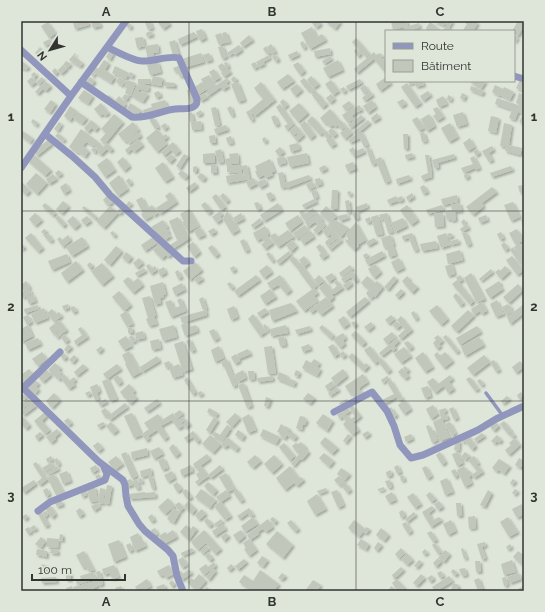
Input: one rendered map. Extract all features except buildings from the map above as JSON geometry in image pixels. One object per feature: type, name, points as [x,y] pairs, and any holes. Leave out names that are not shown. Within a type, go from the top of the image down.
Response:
[{"type":"street","points":[[21,168],[126,21]]},
{"type":"street","points":[[81,82],[132,117],[139,118],[174,109],[192,108],[197,104],[197,99],[179,58],[174,57],[150,61],[139,61],[107,47]]},
{"type":"street","points":[[21,50],[71,96]]},
{"type":"street","points":[[45,134],[72,156],[95,177],[110,195],[183,260],[191,261]]},
{"type":"street","points":[[60,352],[22,387],[104,467],[124,480],[128,506],[145,531],[173,556],[177,576],[183,591]]},
{"type":"street","points":[[334,412],[372,392],[387,411],[400,445],[411,458],[423,455],[478,430],[524,406]]},
{"type":"street","points":[[38,510],[50,502],[105,480],[107,474],[104,467]]},
{"type":"lane","points":[[486,393],[503,416]]}]
